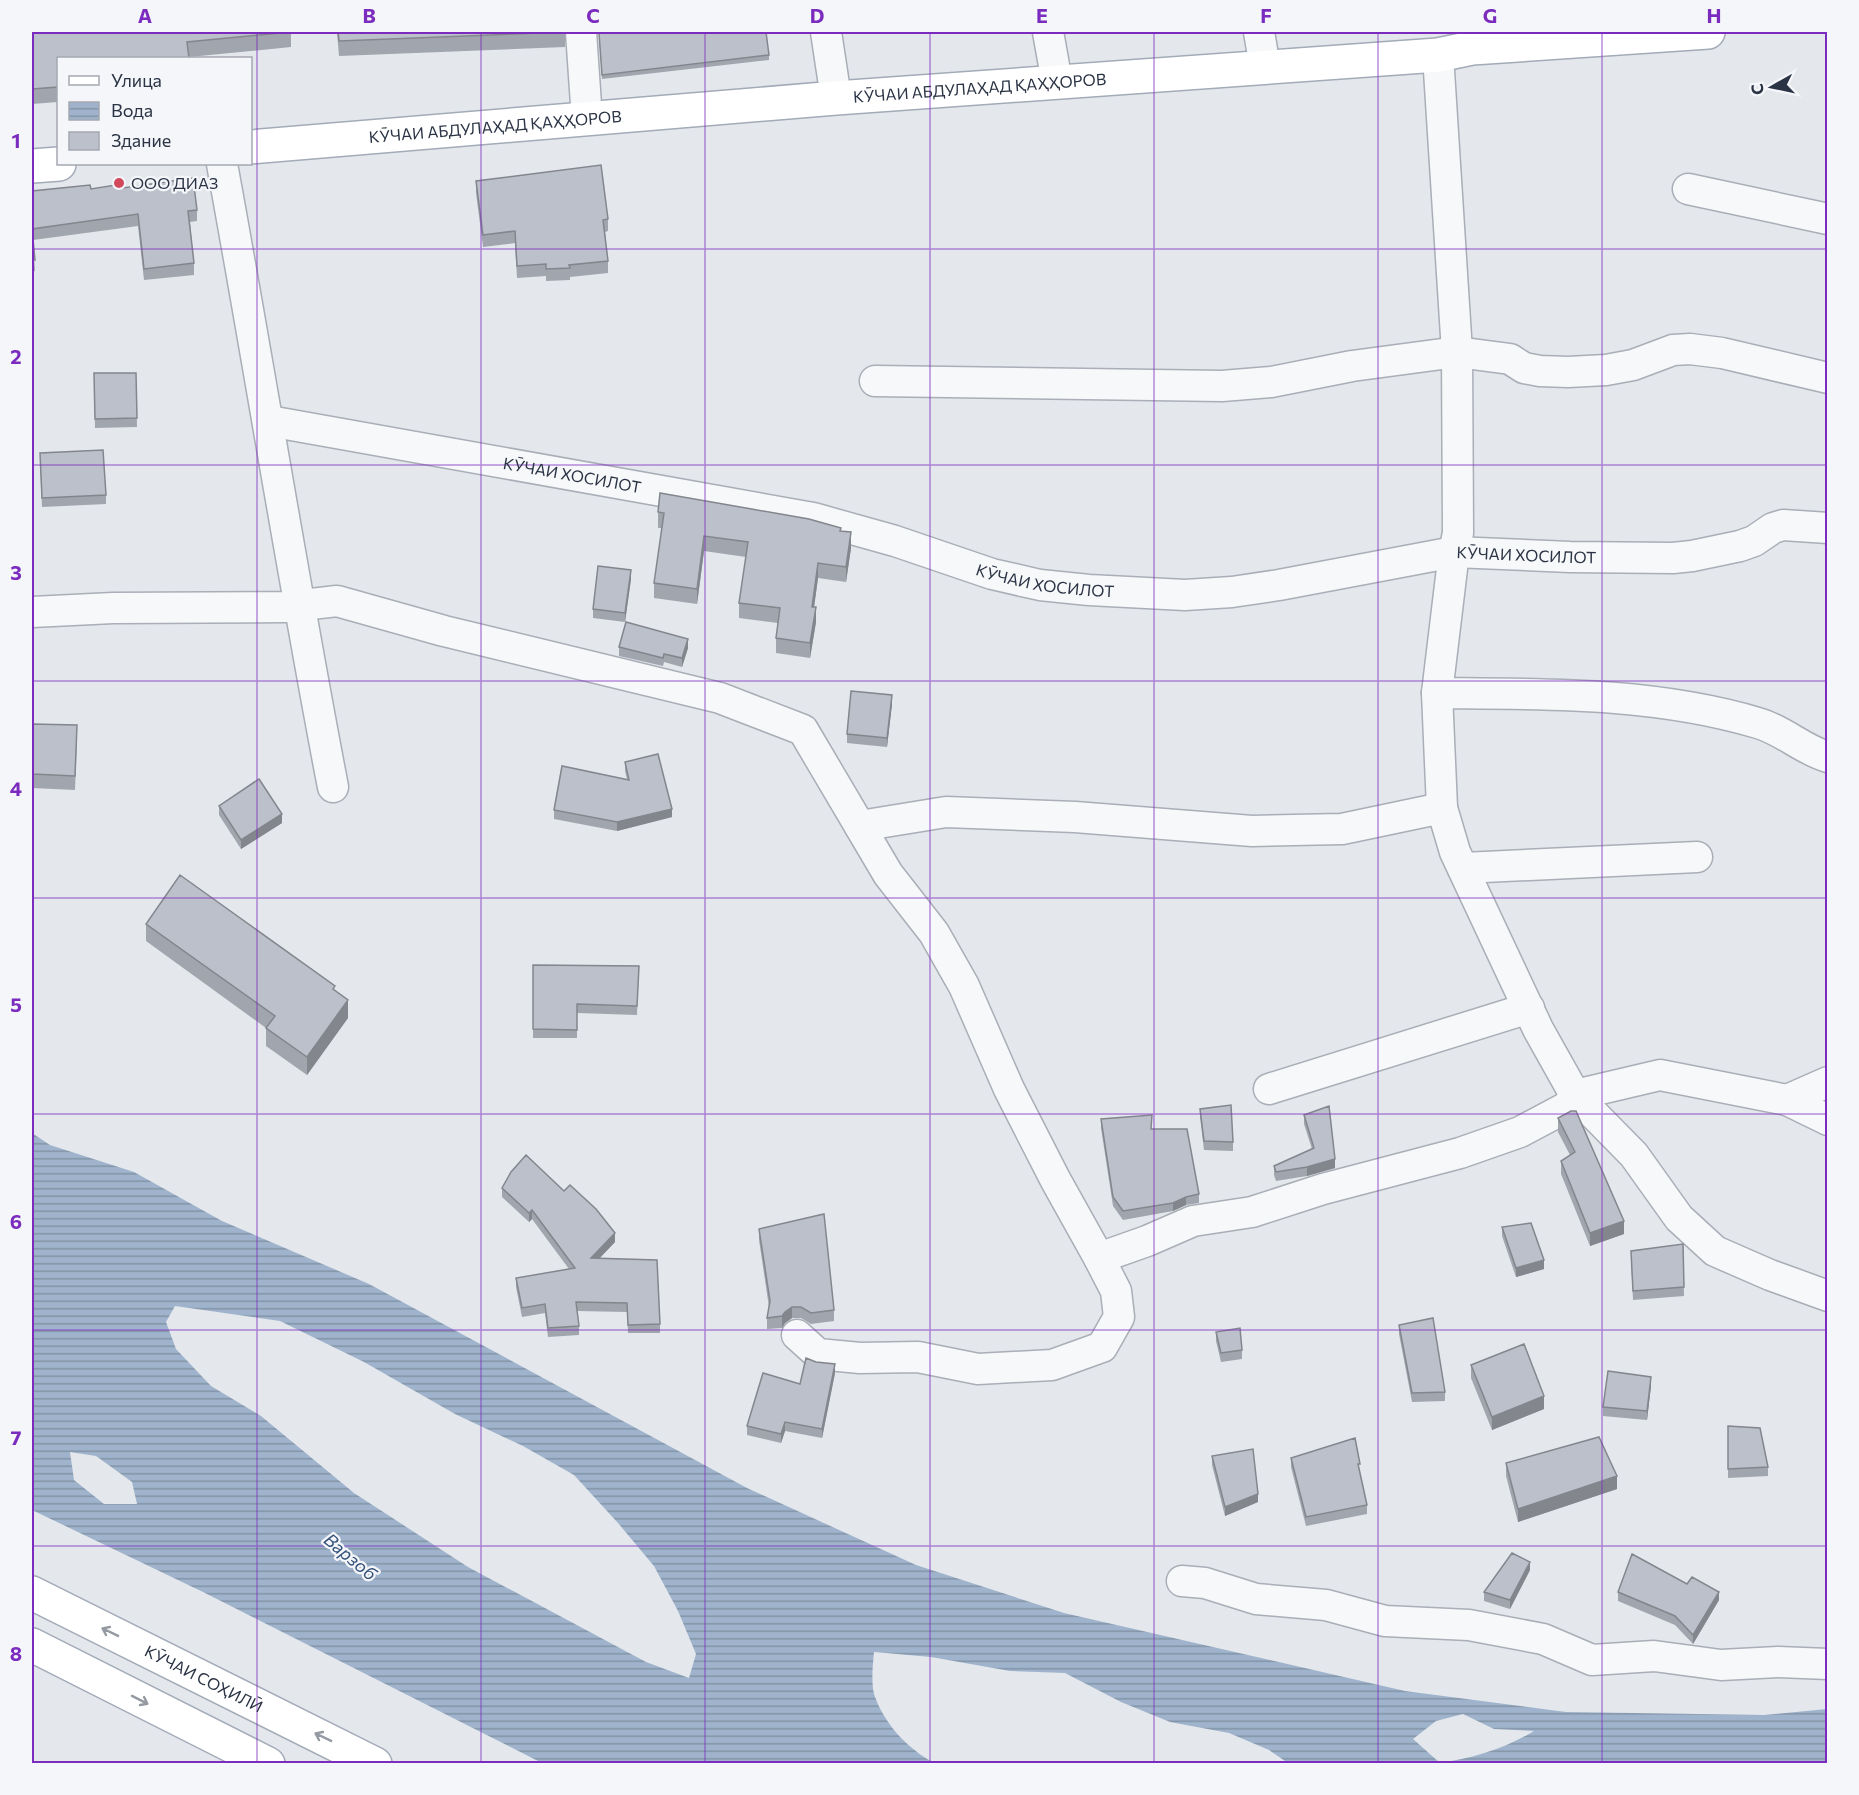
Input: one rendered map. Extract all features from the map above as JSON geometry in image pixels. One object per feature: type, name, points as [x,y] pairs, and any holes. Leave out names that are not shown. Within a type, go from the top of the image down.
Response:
[{"type":"main road","name":"КӮЧАИ АБДУЛАҲАД ҚАҲҲОРОВ","points":[[252,147],[836,98],[1438,54],[1471,40],[1708,32]]},
{"type":"main road","points":[[32,166],[57,164]]},
{"type":"main road","name":"КӮЧАИ СОҲИЛӢ","points":[[32,1593],[375,1764]]},
{"type":"main road","points":[[32,1645],[268,1764]]},
{"type":"street","points":[[581,32],[587,119]]},
{"type":"street","points":[[826,32],[836,98]]},
{"type":"street","points":[[1048,32],[1057,82]]},
{"type":"street","points":[[1259,32],[1265,67]]},
{"type":"street","points":[[1438,54],[1456,352],[1458,533],[1437,693],[1442,808],[1455,852],[1538,1029],[1575,1095],[1634,1155],[1679,1218],[1715,1251],[1827,1296]]},
{"type":"street","points":[[222,165],[269,421],[298,606],[333,787]]},
{"type":"street","points":[[1688,189],[1827,219]]},
{"type":"street","points":[[876,381],[1222,386],[1270,382],[1352,366],[1456,352],[1510,360],[1524,368],[1568,372],[1606,370],[1633,365],[1674,350],[1690,349],[1722,353],[1827,378]]},
{"type":"street","name":"КӮЧАИ ХОСИЛОТ","points":[[269,421],[813,519],[895,541],[992,574],[1040,585],[1079,589],[1185,595],[1232,592],[1454,552],[1570,557],[1673,558],[1740,546],[1783,525],[1827,528]]},
{"type":"street","points":[[32,612],[113,608],[298,606],[338,601],[444,631],[720,698],[803,730],[888,874],[934,933],[964,986],[1014,1099],[1116,1291],[1119,1317],[1102,1347],[1052,1365],[978,1369],[918,1357],[860,1358],[818,1354],[797,1335]]},
{"type":"street","points":[[1437,693],[1576,695],[1672,703],[1761,723],[1827,757]]},
{"type":"street","points":[[860,826],[946,812],[1075,817],[1252,831],[1342,829],[1442,808]]},
{"type":"street","points":[[1462,868],[1697,857]]},
{"type":"street","points":[[1269,1089],[1529,1008]]},
{"type":"street","points":[[1099,1258],[1193,1221],[1252,1212],[1323,1189],[1460,1153],[1520,1132],[1567,1107],[1575,1095],[1660,1075],[1787,1100],[1827,1120]]},
{"type":"street","points":[[1787,1100],[1827,1082]]},
{"type":"street","points":[[1182,1581],[1205,1584],[1256,1599],[1326,1605],[1385,1621],[1469,1625],[1543,1639],[1592,1660],[1654,1656],[1721,1665],[1778,1662],[1827,1664]]},
{"type":"water","name":"Варзоб","points":[[32,1133],[50,1145],[134,1172],[222,1221],[369,1284],[747,1488],[916,1565],[1064,1613],[1405,1691],[1566,1712],[1764,1715],[1827,1709],[1827,1763],[1736,1764],[1708,1761],[1693,1764],[1288,1763],[1269,1750],[1229,1733],[1170,1722],[1121,1702],[1065,1673],[1010,1671],[931,1657],[874,1652],[873,1689],[878,1705],[898,1734],[934,1763],[542,1763],[203,1592],[32,1510]],"holes":[[[175,1306],[280,1321],[364,1362],[455,1414],[523,1446],[574,1475],[654,1566],[678,1611],[696,1654],[689,1678],[646,1662],[468,1567],[354,1493],[261,1416],[211,1386],[176,1349],[166,1322]],[[70,1452],[96,1456],[132,1482],[137,1504],[104,1504],[74,1480]],[[1463,1714],[1494,1729],[1534,1731],[1488,1752],[1440,1763],[1413,1739],[1436,1721]]]},
{"type":"building","points":[[32,32],[291,32],[187,42],[189,57],[57,57],[57,87],[32,89]]},
{"type":"building","points":[[338,32],[565,32],[339,41]]},
{"type":"building","points":[[766,32],[769,55],[602,75],[599,33]]},
{"type":"building","points":[[601,165],[608,219],[603,220],[608,261],[569,265],[570,268],[546,269],[546,264],[517,266],[515,231],[483,235],[476,181]]},
{"type":"building","points":[[193,178],[197,210],[188,211],[194,263],[144,269],[138,214],[32,229],[32,191],[90,185],[91,189],[122,184],[123,188]]},
{"type":"building","points":[[32,229],[35,260],[32,260]]},
{"type":"building","points":[[94,373],[136,373],[137,418],[95,419]]},
{"type":"building","points":[[103,450],[106,495],[42,498],[40,453]]},
{"type":"building","points":[[660,493],[809,519],[841,528],[840,531],[851,532],[846,567],[818,563],[812,607],[816,607],[810,643],[776,638],[780,608],[739,603],[748,542],[704,536],[697,589],[654,583],[664,513],[658,512]]},
{"type":"building","points":[[598,566],[631,570],[625,613],[593,609]]},
{"type":"building","points":[[626,622],[688,639],[682,658],[664,654],[663,658],[619,647]]},
{"type":"building","points":[[851,691],[892,695],[887,738],[847,734]]},
{"type":"building","points":[[32,724],[77,725],[75,776],[32,774]]},
{"type":"building","points":[[658,754],[672,809],[617,822],[554,810],[562,766],[629,780],[625,762]]},
{"type":"building","points":[[259,779],[282,814],[241,840],[219,806]]},
{"type":"building","points":[[180,875],[335,986],[333,989],[348,1000],[307,1057],[266,1028],[275,1016],[146,924]]},
{"type":"building","points":[[533,965],[639,966],[637,1006],[577,1004],[577,1030],[533,1029]]},
{"type":"building","points":[[1231,1105],[1233,1142],[1204,1141],[1200,1109]]},
{"type":"building","points":[[1329,1106],[1335,1159],[1276,1172],[1274,1166],[1314,1148],[1304,1115]]},
{"type":"building","points":[[1571,1111],[1576,1111],[1624,1221],[1590,1233],[1561,1161],[1575,1152],[1558,1118]]},
{"type":"building","points":[[1152,1115],[1151,1129],[1187,1129],[1199,1194],[1173,1203],[1123,1211],[1113,1197],[1101,1119]]},
{"type":"building","points":[[526,1155],[564,1191],[570,1185],[596,1209],[615,1233],[591,1258],[657,1260],[660,1324],[628,1325],[627,1303],[576,1302],[579,1326],[548,1328],[545,1304],[522,1308],[516,1278],[575,1268],[532,1210],[529,1213],[502,1188],[511,1172]]},
{"type":"building","points":[[824,1214],[834,1310],[811,1313],[801,1307],[792,1307],[782,1316],[767,1318],[770,1301],[759,1229]]},
{"type":"building","points":[[1531,1223],[1544,1260],[1516,1268],[1502,1227]]},
{"type":"building","points":[[1683,1244],[1684,1287],[1633,1291],[1631,1251]]},
{"type":"building","points":[[1433,1318],[1445,1392],[1412,1393],[1399,1325]]},
{"type":"building","points":[[1240,1328],[1242,1350],[1221,1353],[1216,1332]]},
{"type":"building","points":[[1524,1344],[1544,1396],[1492,1417],[1471,1365]]},
{"type":"building","points":[[806,1358],[816,1362],[835,1364],[822,1429],[785,1422],[781,1434],[747,1426],[763,1373],[800,1384]]},
{"type":"building","points":[[1608,1371],[1651,1377],[1647,1411],[1603,1407]]},
{"type":"building","points":[[1728,1426],[1760,1428],[1768,1467],[1728,1469]]},
{"type":"building","points":[[1599,1437],[1617,1476],[1518,1509],[1506,1463]]},
{"type":"building","points":[[1355,1438],[1367,1505],[1306,1517],[1291,1458]]},
{"type":"building","points":[[1253,1449],[1258,1494],[1225,1507],[1212,1456]]},
{"type":"building","points":[[1512,1553],[1530,1562],[1510,1600],[1484,1592]]},
{"type":"building","points":[[1632,1554],[1687,1584],[1692,1577],[1719,1592],[1693,1635],[1675,1616],[1618,1592]]},
{"type":"place","name":"ООО ДИАЗ","points":[[119,183]]}]
